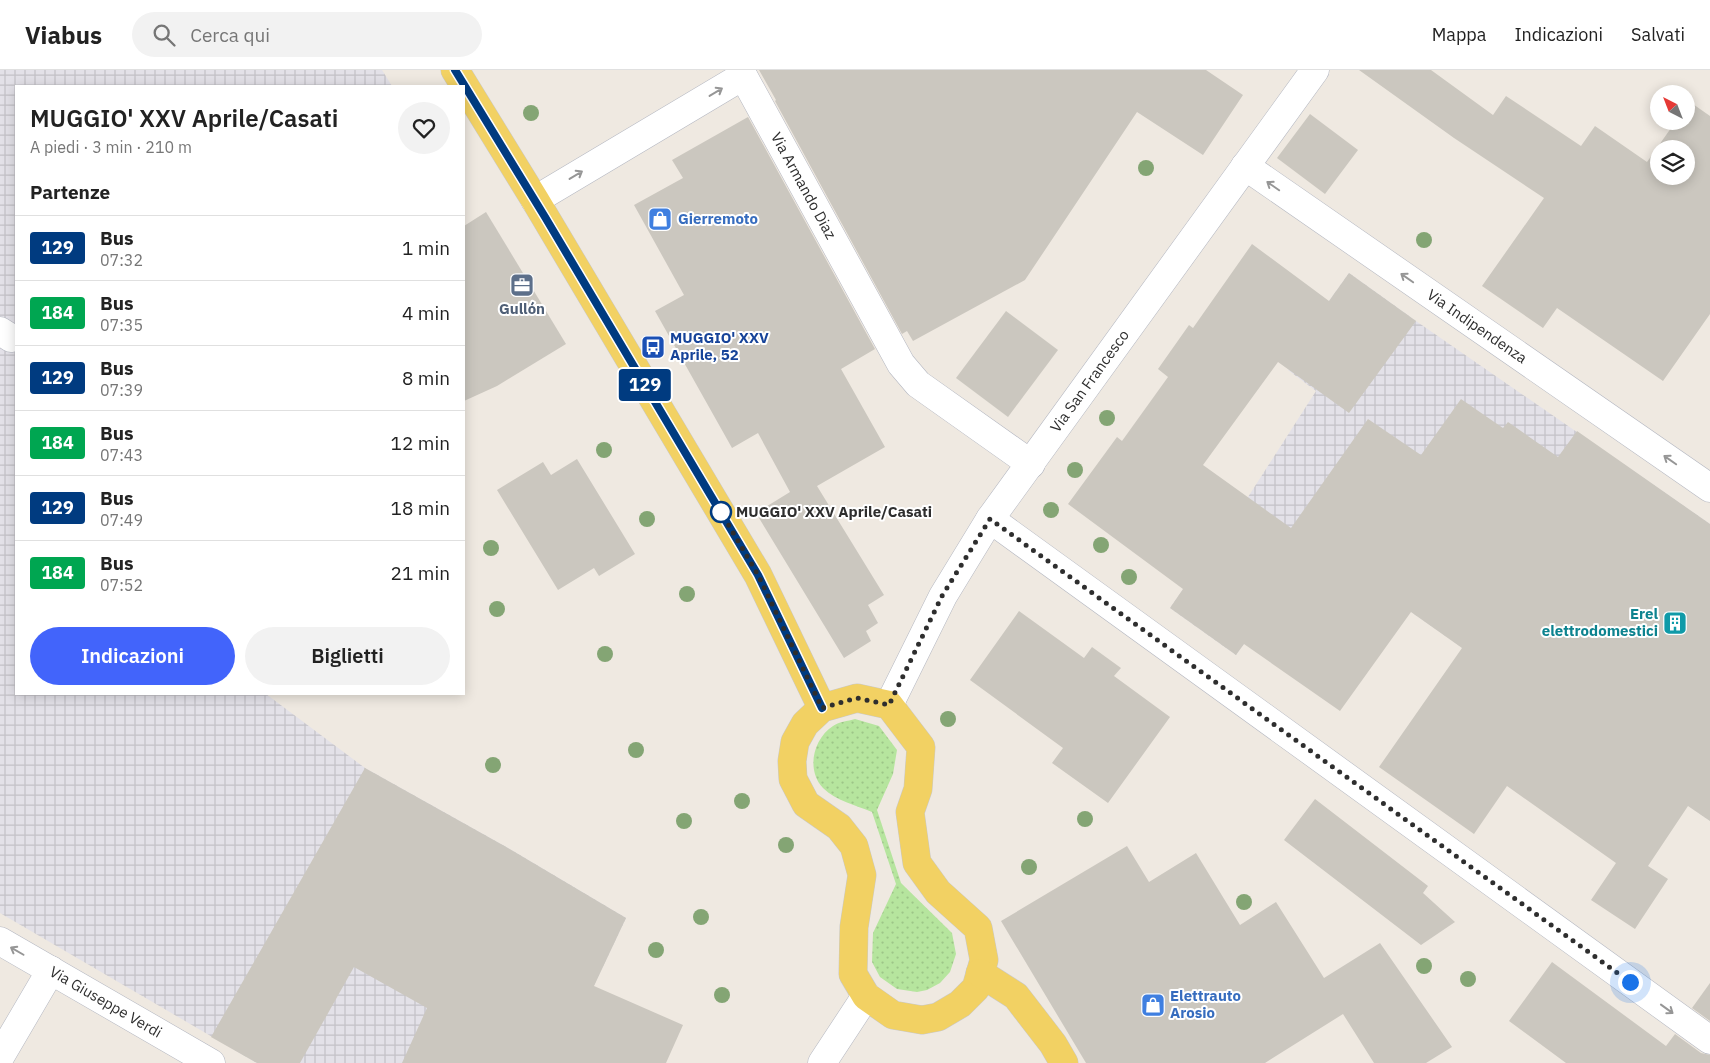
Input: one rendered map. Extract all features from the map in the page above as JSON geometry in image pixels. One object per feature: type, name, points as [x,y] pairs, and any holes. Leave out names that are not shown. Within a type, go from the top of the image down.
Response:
[{"type":"main road","points":[[455,70],[464,85]]},
{"type":"main road","points":[[465,86],[758,575],[822,708]]},
{"type":"main road","points":[[857,698],[889,705],[922,747],[918,789],[910,812],[917,863],[938,892],[978,928],[984,960],[976,988],[960,1004],[938,1017],[922,1020],[893,1016],[866,996],[853,974],[854,926],[862,875],[854,846],[839,826],[806,804],[794,779],[792,761],[795,742],[804,724],[822,708],[857,698]]},
{"type":"main road","points":[[980,973],[1016,996],[1053,1044],[1064,1063]]},
{"type":"street","name":"Via San Francesco","points":[[889,705],[942,596],[990,519],[1315,70]]},
{"type":"street","name":"Via Armando Diaz","points":[[534,200],[742,73],[901,364],[918,384],[1031,464]]},
{"type":"street","name":"Via Indipendenza","points":[[1244,166],[1710,488]]},
{"type":"street","points":[[990,519],[1710,1040]]},
{"type":"street","name":"Via Giuseppe Verdi","points":[[0,941],[211,1063]]},
{"type":"street","points":[[0,1057],[51,970]]},
{"type":"street","points":[[822,1063],[866,996]]},
{"type":"shaded area","points":[[0,70],[382,70],[391,85],[15,85],[15,695],[267,695],[365,768],[508,848],[626,918],[557,1063],[257,1063],[0,913]]},
{"type":"shaded area","points":[[1349,273],[1710,524],[1710,821],[1314,544],[1236,655],[1170,608],[1248,497],[1316,391],[1288,370],[1299,354],[1294,350]]},
{"type":"green space","points":[[855,719],[879,726],[897,750],[893,774],[877,810],[901,883],[952,933],[956,954],[950,972],[940,983],[927,990],[917,992],[897,989],[880,977],[872,962],[873,933],[896,884],[872,812],[828,792],[818,781],[815,773],[814,755],[826,732],[835,725]]},
{"type":"building","points":[[759,70],[1206,70],[1243,95],[1203,155],[1137,112],[1025,280],[913,341],[907,331],[902,334]]},
{"type":"building","points":[[1359,70],[1431,70],[1493,115],[1506,96],[1581,146],[1595,126],[1647,162],[1650,158],[1650,185],[1695,185],[1695,140],[1663,140],[1670,130],[1695,130],[1695,106],[1710,116],[1710,314],[1663,381],[1557,308],[1543,328],[1482,286],[1544,198],[1454,138]]},
{"type":"building","points":[[1310,114],[1358,150],[1325,194],[1277,158]]},
{"type":"building","points":[[748,117],[875,349],[841,369],[885,447],[817,486],[884,595],[868,605],[878,623],[866,631],[871,641],[844,658],[756,513],[790,492],[758,433],[732,448],[655,311],[684,295],[634,205],[683,178],[672,160]]},
{"type":"building","points":[[486,212],[566,344],[497,386],[465,401],[465,225]]},
{"type":"building","points":[[1252,244],[1329,301],[1349,273],[1416,321],[1349,413],[1278,362],[1203,465],[1291,528],[1368,419],[1421,455],[1461,399],[1503,428],[1508,422],[1558,457],[1577,431],[1710,524],[1710,821],[1688,806],[1648,866],[1668,879],[1635,929],[1591,900],[1616,863],[1507,786],[1474,834],[1379,767],[1462,648],[1411,612],[1340,711],[1244,644],[1236,655],[1170,608],[1183,589],[1068,504],[1117,437],[1122,441],[1168,377],[1158,369],[1189,325],[1193,328]]},
{"type":"building","points":[[1006,311],[1058,350],[1008,417],[956,378]]},
{"type":"building","points":[[577,459],[635,554],[599,576],[594,568],[558,590],[497,490],[543,462],[551,475]]},
{"type":"building","points":[[1019,611],[1084,658],[1092,647],[1121,668],[1114,676],[1170,717],[1108,803],[1052,763],[1063,748],[970,680]]},
{"type":"building","points":[[365,768],[508,848],[626,918],[594,986],[683,1025],[666,1063],[402,1063],[427,1008],[354,967],[300,1063],[257,1063],[211,1037]]},
{"type":"building","points":[[1315,799],[1428,886],[1423,893],[1455,922],[1421,945],[1284,840]]},
{"type":"building","points":[[1127,846],[1149,882],[1196,853],[1240,925],[1276,902],[1324,978],[1380,943],[1452,1047],[1426,1063],[1374,1063],[1343,1014],[1265,1063],[1086,1063],[1001,921]]},
{"type":"building","points":[[1552,962],[1666,1046],[1675,1034],[1701,1053],[1710,1055],[1710,1063],[1566,1063],[1509,1021]]},
{"type":"building","points":[[1710,983],[1710,1021],[1692,1008]]},
{"type":"bus line","name":"129","points":[[455,70],[464,85]]},
{"type":"bus line","name":"129","points":[[465,86],[758,575],[822,708]]},
{"type":"place","name":"Gierremoto","points":[[660,219]]},
{"type":"place","name":"Gullón","points":[[522,285]]},
{"type":"place","name":"MUGGIO' XXV Aprile, 52","points":[[653,347]]},
{"type":"place","name":"MUGGIO' XXV Aprile/Casati","points":[[721,512]]},
{"type":"place","name":"Erel elettrodomestici","points":[[1675,623]]},
{"type":"place","name":"Elettrauto Arosio","points":[[1153,1005]]},
{"type":"route","points":[[721,512],[718,507],[758,575],[822,708],[857,698],[889,705],[942,596],[990,519],[1630,982]]}]
